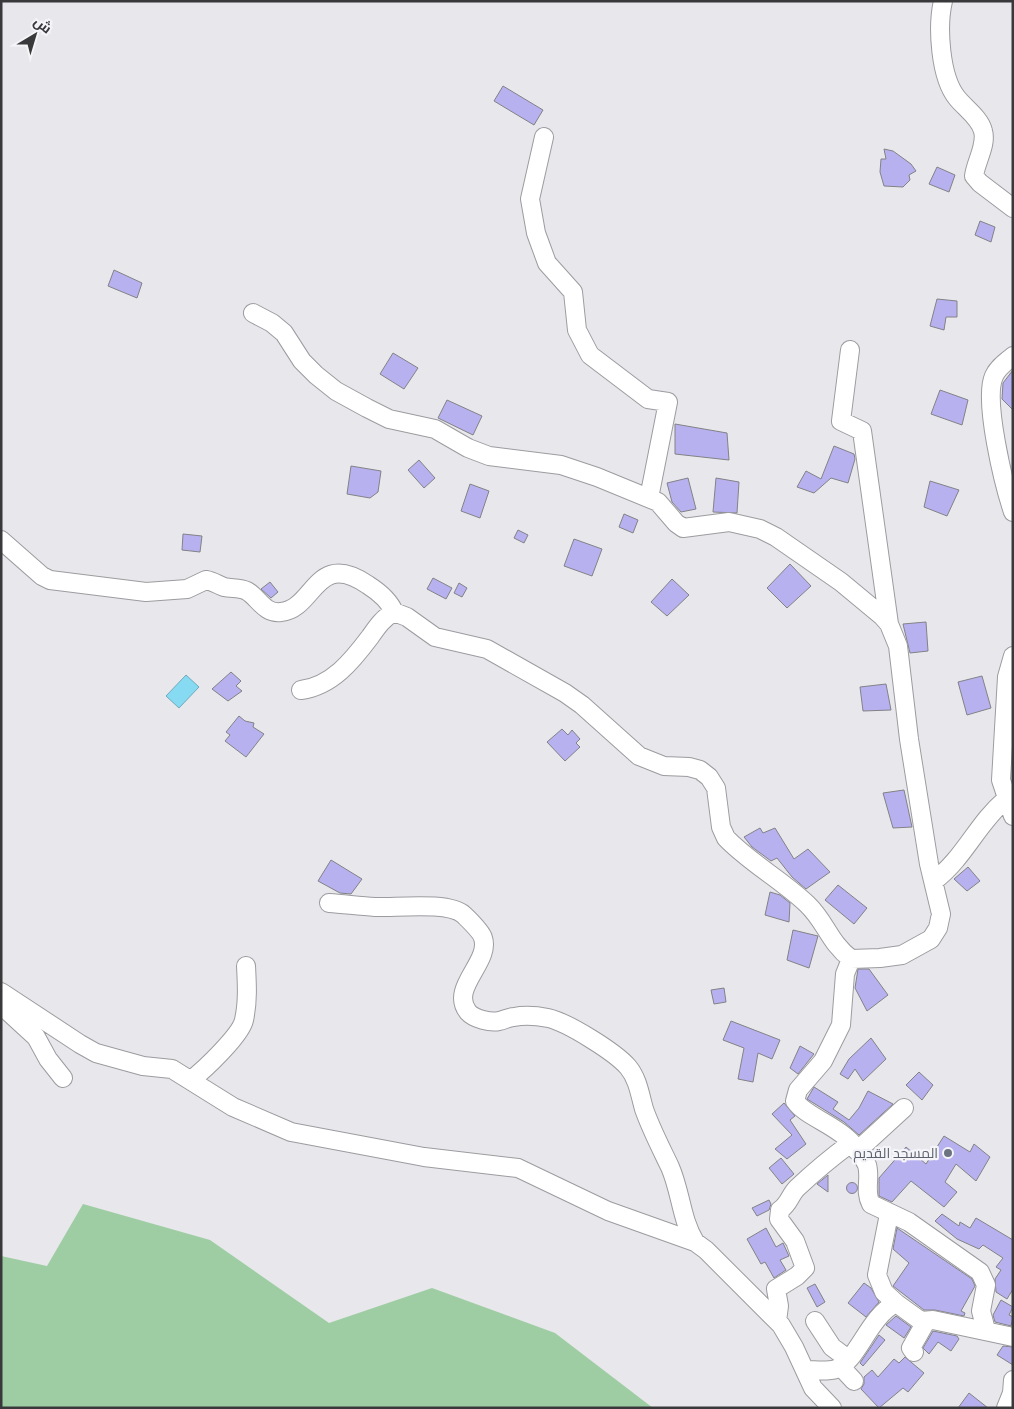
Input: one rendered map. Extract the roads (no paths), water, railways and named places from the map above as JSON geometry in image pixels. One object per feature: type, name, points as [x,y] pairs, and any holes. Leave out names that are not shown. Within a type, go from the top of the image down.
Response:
[{"type":"street","points":[[943,1],[940,30],[951,91],[979,122],[984,134],[974,176],[980,183],[1013,208]]},
{"type":"street","points":[[544,137],[530,199],[536,233],[547,263],[573,292],[577,330],[590,354],[648,399],[668,402],[648,498]]},
{"type":"street","points":[[253,313],[272,323],[284,334],[302,361],[325,383],[351,400],[389,419],[435,429],[468,448],[489,456],[561,466],[648,498],[664,507],[676,524],[683,528],[729,522],[744,524],[776,537],[848,587],[889,624]]},
{"type":"street","points":[[1,540],[42,576],[50,580],[146,592],[182,590],[206,580],[226,588],[245,590],[262,606],[273,612],[280,613],[292,609],[326,576],[342,574],[362,580],[389,602],[394,612],[407,617],[435,637],[487,649],[565,693],[582,705],[639,756],[664,766],[689,767],[704,773],[716,788],[721,827],[726,838],[806,903],[821,920],[833,942],[851,959],[902,955],[931,939],[938,928],[942,914],[934,881],[909,739],[898,646],[889,624],[862,431],[841,421],[850,350]]},
{"type":"street","points":[[1013,356],[999,368],[994,376],[991,394],[1000,466],[1013,512]]},
{"type":"street","points":[[301,690],[313,689],[330,680],[356,655],[384,618],[394,612]]},
{"type":"street","points":[[1013,656],[1007,677],[1001,770],[1006,800],[1013,816]]},
{"type":"street","points":[[934,881],[959,859],[988,818],[1006,800]]},
{"type":"street","points":[[329,903],[376,907],[395,905],[439,908],[462,913],[483,937],[484,951],[464,992],[463,1003],[469,1013],[482,1020],[498,1022],[513,1017],[549,1018],[606,1048],[628,1067],[638,1086],[644,1110],[660,1150],[671,1168],[684,1211],[686,1227],[696,1242],[777,1321],[791,1341],[817,1394],[832,1408]]},
{"type":"street","points":[[851,959],[846,974],[841,1025],[822,1061],[798,1090],[794,1101],[806,1112],[836,1129],[854,1147],[867,1165],[868,1198],[877,1208],[909,1222],[980,1272],[986,1285],[981,1311],[986,1330]]},
{"type":"street","points":[[191,1080],[213,1061],[240,1030],[244,1022],[248,984],[246,966]]},
{"type":"street","points":[[1,992],[96,1053],[143,1066],[172,1069],[233,1107],[291,1132],[424,1157],[518,1168],[608,1211],[696,1242]]},
{"type":"street","points":[[1,1005],[36,1037],[48,1059],[63,1078]]},
{"type":"street","points":[[777,1321],[779,1306],[776,1289],[797,1276],[805,1268],[795,1240],[780,1219],[780,1210],[787,1205],[795,1190],[824,1163],[885,1128],[904,1108]]},
{"type":"street","points":[[889,1214],[878,1276],[884,1292],[924,1325],[924,1329],[911,1348],[914,1352]]},
{"type":"street","points":[[805,1370],[829,1370],[844,1363],[884,1310],[896,1303]]},
{"type":"street","points":[[921,1321],[933,1320],[1013,1337]]},
{"type":"street","points":[[815,1321],[854,1381]]},
{"type":"street","points":[[1006,1408],[1012,1393],[1013,1380]]},
{"type":"water","points":[[186,675],[199,687],[179,708],[166,696]]},
{"type":"place","name":"المسجد القديم","points":[[948,1153]]}]
